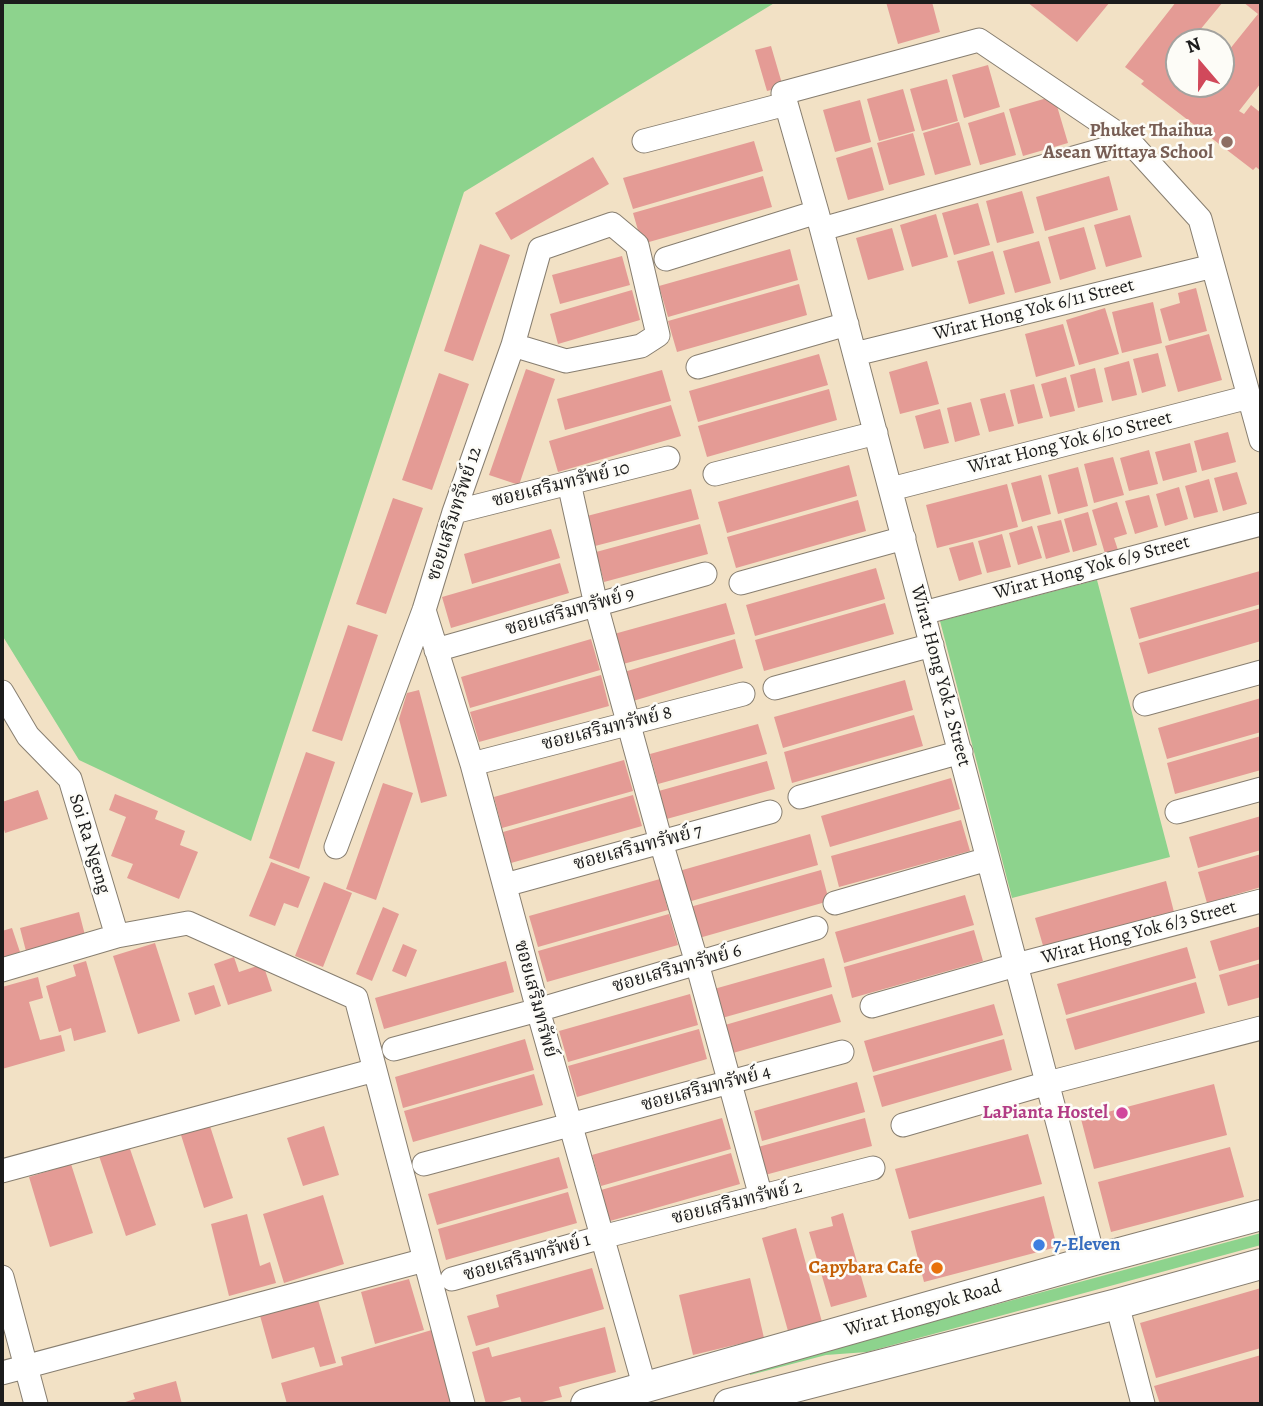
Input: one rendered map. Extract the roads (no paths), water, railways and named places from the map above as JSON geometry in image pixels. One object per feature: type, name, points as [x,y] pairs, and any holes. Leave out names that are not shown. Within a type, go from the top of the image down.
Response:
[{"type":"main road","name":"Wirat Hongyok Road","points":[[586,1404],[1261,1215]]},
{"type":"main road","points":[[734,1363],[737,1402],[1261,1264]]},
{"type":"street","points":[[644,141],[786,104],[783,93],[979,40],[1130,142],[1200,219],[1261,440]]},
{"type":"street","name":"Wirat Hong Yok 2 Street","points":[[786,104],[820,220],[1094,1260]]},
{"type":"street","points":[[666,259],[1130,142]]},
{"type":"street","name":"ซอยเสริมทรัพย์ 12","points":[[336,847],[424,610],[454,512],[513,345],[540,249],[612,224],[637,245],[658,335],[641,346],[566,361],[513,345]]},
{"type":"street","name":"Wirat Hong Yok 6/11 Street","points":[[855,354],[1213,266]]},
{"type":"street","points":[[698,367],[847,324]]},
{"type":"street","name":"Wirat Hong Yok 6/10 Street","points":[[891,489],[1249,397]]},
{"type":"street","points":[[715,474],[876,433]]},
{"type":"street","name":"ซอยเสริมทรัพย์ 10","points":[[454,512],[668,458]]},
{"type":"street","points":[[569,483],[596,605],[761,1197]]},
{"type":"street","name":"Wirat Hong Yok 6/9 Street","points":[[923,613],[1261,524]]},
{"type":"street","points":[[741,583],[904,538]]},
{"type":"street","name":"ซอยเสริมทรัพย์ 9","points":[[436,650],[705,574]]},
{"type":"street","name":"ซอยเสริมทรัพย์","points":[[424,610],[472,764],[538,1010],[645,1388]]},
{"type":"street","points":[[775,688],[932,645]]},
{"type":"street","points":[[1145,704],[1261,672]]},
{"type":"street","name":"Soi Ra Ngeng","points":[[2,692],[28,736],[70,779],[117,936]]},
{"type":"street","name":"ซอยเสริมทรัพย์ 8","points":[[472,764],[743,694]]},
{"type":"street","points":[[800,797],[961,752]]},
{"type":"street","points":[[1177,812],[1261,789]]},
{"type":"street","name":"ซอยเสริมทรัพย์ 7","points":[[505,884],[770,812]]},
{"type":"street","points":[[835,903],[988,859]]},
{"type":"street","name":"Wirat Hong Yok 6/3 Street","points":[[872,1006],[1261,901]]},
{"type":"street","points":[[2,970],[117,936],[188,923],[356,998],[463,1404]]},
{"type":"street","name":"ซอยเสริมทรัพย์ 6","points":[[394,1049],[538,1010],[816,928]]},
{"type":"street","points":[[902,1125],[1048,1083],[1261,1028]]},
{"type":"street","name":"ซอยเสริมทรัพย์ 4","points":[[424,1164],[842,1052]]},
{"type":"street","points":[[2,1171],[375,1069]]},
{"type":"street","name":"ซอยเสริมทรัพย์ 2","points":[[602,1237],[873,1168]]},
{"type":"street","name":"ซอยเสริมทรัพย์ 1","points":[[452,1279],[602,1237]]},
{"type":"street","points":[[2,1373],[425,1260]]},
{"type":"street","points":[[2,1277],[36,1404]]},
{"type":"street","points":[[1117,1304],[1143,1404]]},
{"type":"place","name":"Phuket Thaihua Asean Wittaya School","points":[[1227,142]]},
{"type":"place","name":"LaPianta Hostel","points":[[1122,1113]]},
{"type":"place","name":"7-Eleven","points":[[1039,1245]]},
{"type":"place","name":"Capybara Cafe","points":[[937,1268]]}]
